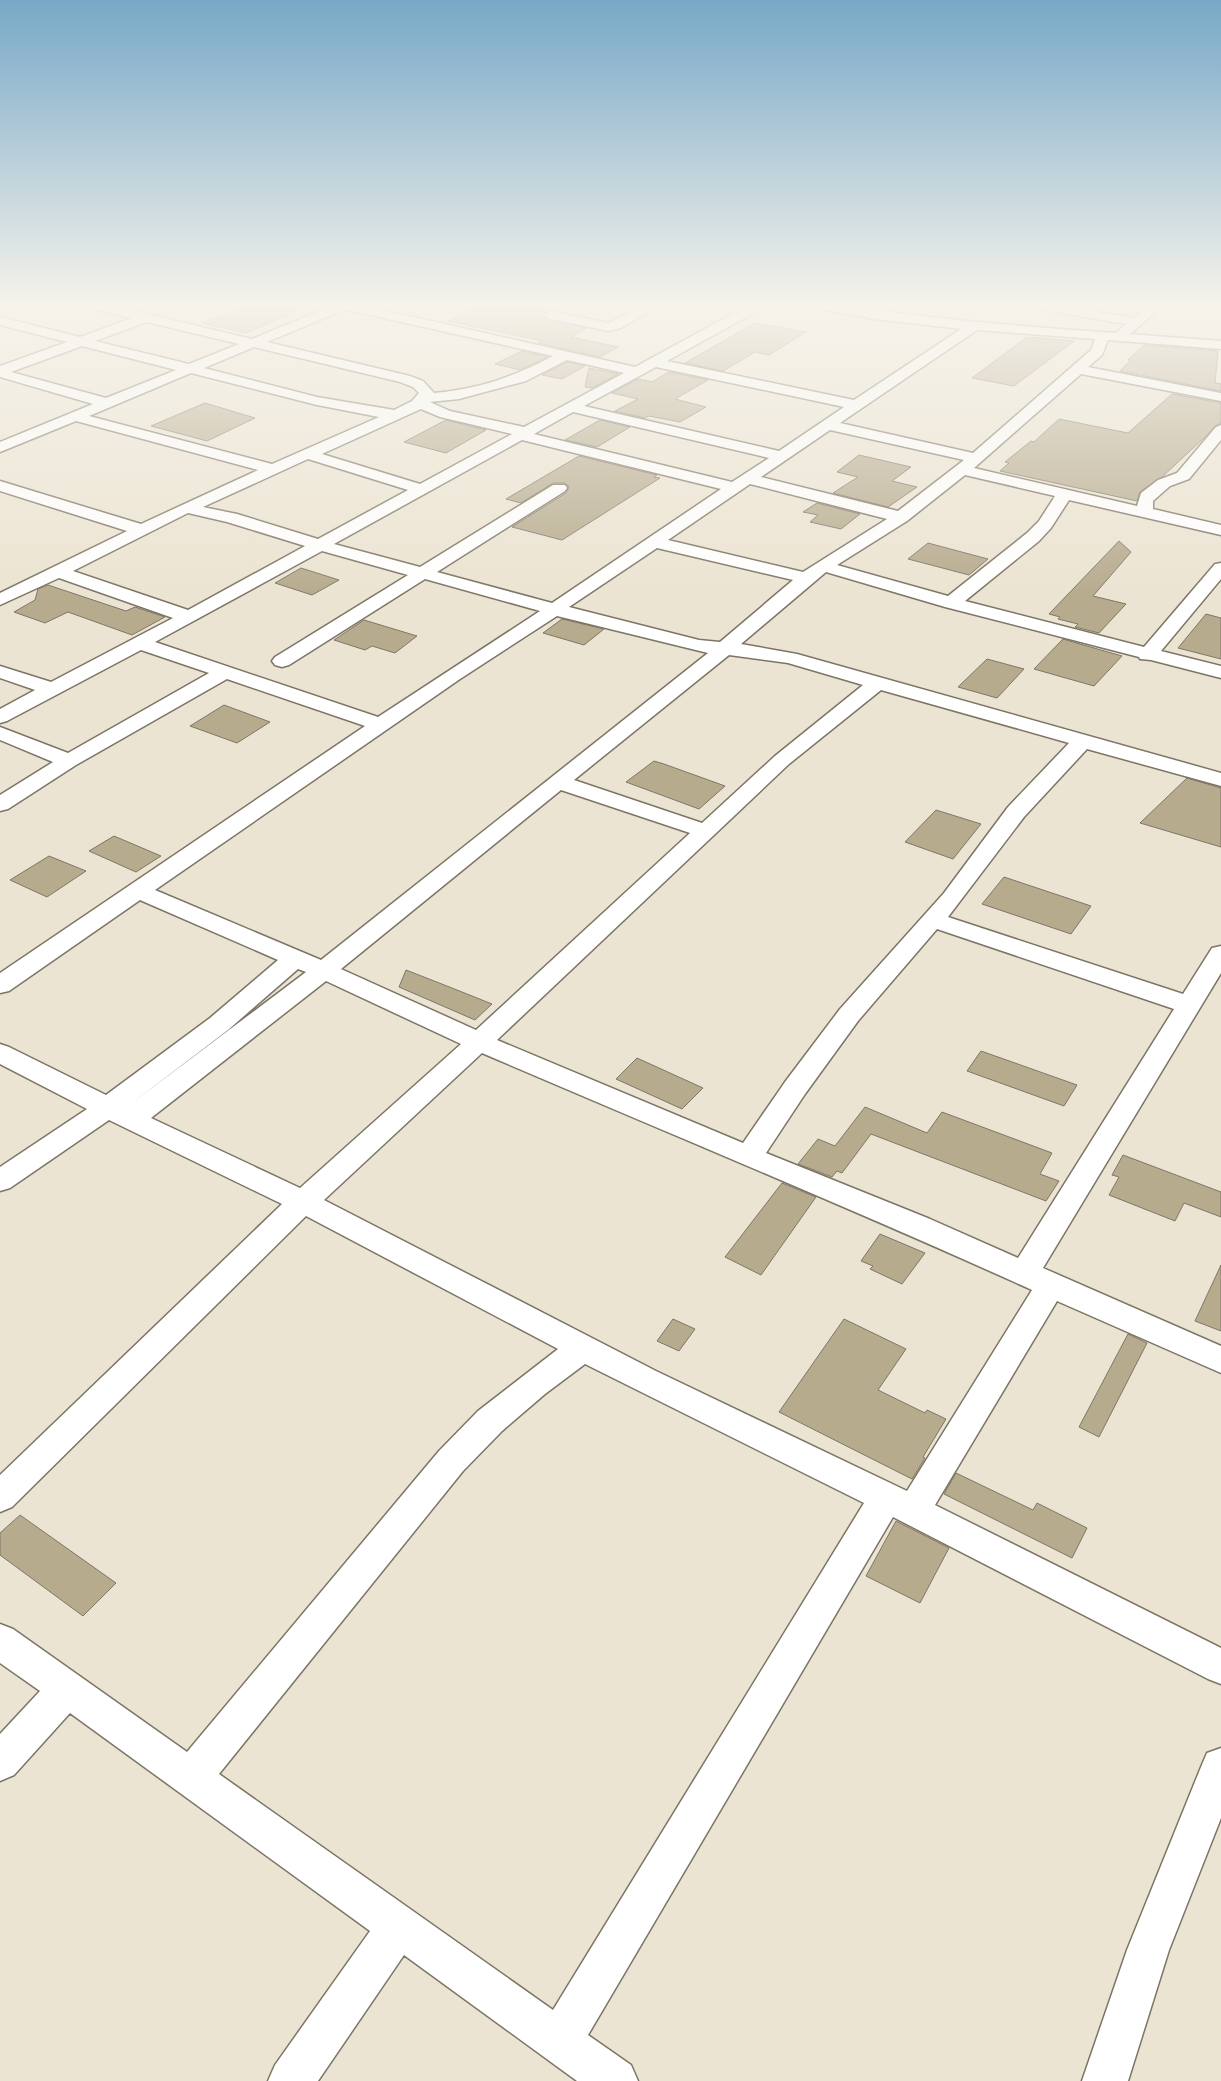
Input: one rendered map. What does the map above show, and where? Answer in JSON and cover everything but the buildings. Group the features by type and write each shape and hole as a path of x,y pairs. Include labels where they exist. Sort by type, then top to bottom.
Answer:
{"street":[{"path":"0,447 107,403"},
{"path":"329,403 395,415"},
{"path":"3,596 59,572 186,508 395,415 417,403"},
{"path":"428,403 445,414 522,433 901,517"},
{"path":"0,718 576,403"},
{"path":"846,403 855,405"},
{"path":"0,985 858,403"},
{"path":"0,1181 118,1114 323,971 724,649 806,578 901,517 962,470 1039,403"},
{"path":"569,407 782,456"},
{"path":"74,416 272,469"},
{"path":"827,425 976,458"},
{"path":"1145,513 1144,501 1147,496 1164,483 1183,476 1221,430"},
{"path":"307,454 420,489"},
{"path":"962,470 1221,530"},
{"path":"0,486 143,530"},
{"path":"282,661 559,488"},
{"path":"951,603 1033,537 1045,524 1065,494"},
{"path":"186,508 230,518 423,574 690,644 760,652 790,658 1221,780"},
{"path":"655,542 806,578"},
{"path":"823,566 951,603 1147,655 1221,672"},
{"path":"1147,655 1221,568"},
{"path":"59,572 189,616"},
{"path":"139,643 381,725"},
{"path":"0,672 51,690"},
{"path":"0,804 226,672"},
{"path":"0,1497 303,1202 479,1042 705,831 748,794 782,760 877,683"},
{"path":"0,733 70,762"},
{"path":"749,1156 795,1088 849,1015 952,898 1016,812 1083,741"},
{"path":"558,782 705,831"},
{"path":"138,891 294,960 380,995 479,1042 920,1227 1221,1360"},
{"path":"933,920 1189,1006"},
{"path":"559,2042 899,1504 1038,1280 1189,1006 1221,953"},
{"path":"118,1114 294,960"},
{"path":"0,1053 118,1114 303,1202 584,1348 1221,1666"},
{"path":"190,1778 451,1461 490,1421 532,1386 584,1348"},
{"path":"0,1641 615,2081"},
{"path":"0,1762 67,1689"},
{"path":"1105,2081 1148,1950 1221,1767"},
{"path":"291,2081 398,1927"}]}
